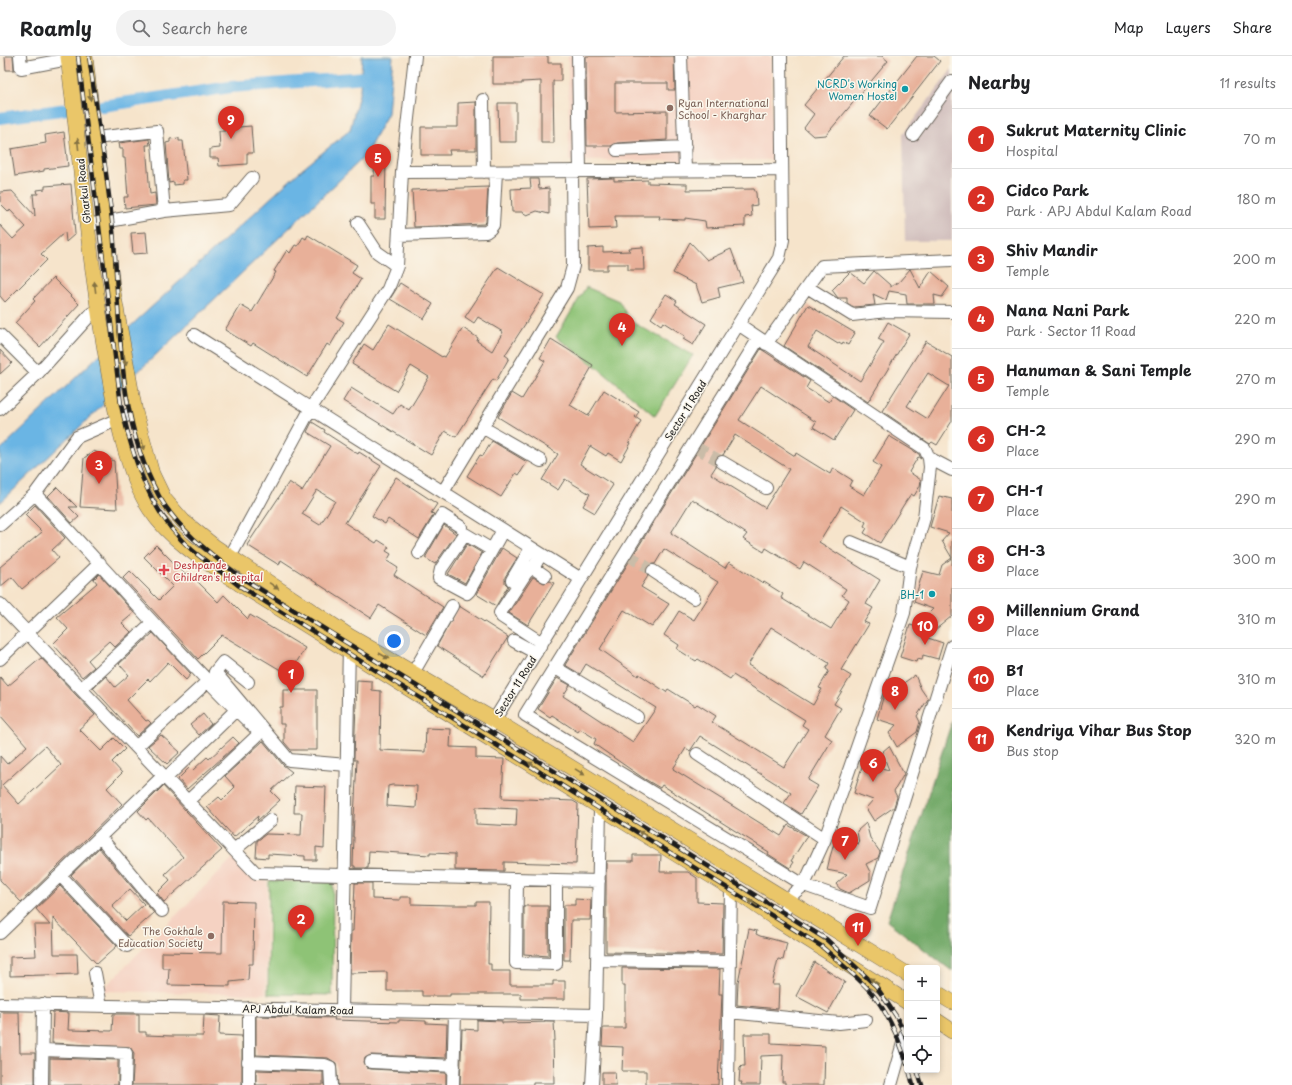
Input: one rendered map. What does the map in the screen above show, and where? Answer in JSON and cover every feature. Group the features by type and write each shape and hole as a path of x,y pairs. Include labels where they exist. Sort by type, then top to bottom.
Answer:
{"main road":[{"name":"Gharkul Road","path":"85,56 104,222 118,322 134,410 150,468 164,499 172,510 196,533 349,643"},
{"name":"Gharkul Road","path":"69,58 95,311 100,325 116,415 142,494 159,521 185,546 206,561 349,643"},
{"path":"349,643 412,673 494,720 904,972"},
{"path":"349,643 485,735 600,808 731,888 778,921 905,1001"},
{"path":"940,995 952,1002"},
{"path":"940,1023 952,1031"}],"street":[{"path":"20,56 21,68 85,56"},
{"path":"230,557 311,408 388,289 397,266 402,172 415,56"},
{"path":"443,492 567,288 573,266 578,56"},
{"path":"681,56 685,170"},
{"name":"Sector 11 Road","path":"485,735 779,258 783,240 781,170 781,56"},
{"path":"913,135 952,81"},
{"path":"399,234 486,232 493,225 490,172 483,100"},
{"path":"95,138 157,131 164,211"},
{"path":"616,150 685,148"},
{"path":"402,172 781,170"},
{"path":"87,225 164,211 229,205 252,178"},
{"path":"358,223 377,252 397,266"},
{"path":"952,260 822,266 762,341 694,446 525,715 804,885 870,908 952,646"},
{"path":"807,286 852,315 887,311 952,312"},
{"path":"0,409 38,373 95,311"},
{"path":"738,324 925,449 929,458 930,467 924,518 910,567 904,613 825,839 804,885 794,893 778,921"},
{"path":"0,335 38,373"},
{"path":"194,335 581,579"},
{"path":"0,525 35,494 77,437 116,415 134,410"},
{"path":"482,427 540,461"},
{"path":"929,458 952,470"},
{"path":"722,462 766,488"},
{"path":"35,494 100,563 152,623 260,733 188,801"},
{"path":"438,567 471,510"},
{"path":"419,553 442,515 461,527"},
{"path":"492,550 465,534 441,569 439,578 467,593 492,550 505,532"},
{"path":"472,592 505,532"},
{"path":"851,542 910,567"},
{"path":"536,551 532,567 526,572 500,612 500,615 542,643"},
{"path":"499,604 536,551"},
{"path":"0,659 100,563"},
{"path":"532,567 545,576"},
{"path":"653,571 694,598"},
{"path":"0,604 256,873 599,881"},
{"path":"412,673 452,606"},
{"path":"81,689 152,623"},
{"path":"514,641 536,654"},
{"path":"342,1010 349,643"},
{"path":"248,682 223,662 215,672 289,760 347,765"},
{"path":"554,667 637,716"},
{"path":"136,747 208,681"},
{"path":"0,933 236,710"},
{"path":"697,754 825,839"},
{"path":"592,1085 596,1015 600,808"},
{"path":"234,850 272,820"},
{"path":"100,837 162,911"},
{"path":"60,875 127,946"},
{"path":"517,879 516,963 556,964 556,880"},
{"path":"728,1085 731,888"},
{"path":"597,960 730,962"},
{"path":"95,973 101,1006"},
{"name":"APJ Abdul Kalam Road","path":"0,1004 596,1015"},
{"path":"42,1085 43,1004"},
{"path":"249,1008 249,1085"},
{"path":"453,1085 455,1012"},
{"path":"729,1012 839,1023 866,1020"},
{"path":"891,1085 905,1037"},
{"path":"42,1050 126,1053 125,1085"},
{"path":"248,1062 325,1065 330,1067 331,1085"},
{"path":"371,1062 454,1066"}],"shaded area":[{"name":"Ryan International School - Kharghar","path":"568,56 771,56 772,160 569,161"},
{"path":"952,69 952,241 905,241 903,134"},
{"name":"The Gokhale Education Society","path":"233,858 256,881 267,881 266,994 101,991"}],"green space":[{"path":"586,287 619,301 630,321 693,355 655,416 598,368 556,337"},
{"path":"952,721 952,971 887,921"},
{"path":"269,881 333,882 332,995 268,994"}],"water":[{"path":"362,56 393,56 388,113 365,156 0,503 0,450 98,356 299,172 350,130 360,90"}],"building":[{"path":"5,56 13,56 14,70 6,70"},
{"path":"493,56 548,56 548,63 561,63 561,81 553,81 554,143 541,143 541,81 522,82 522,84 493,84"},
{"path":"586,56 674,56 675,90 668,90 668,83 615,83 615,112 667,111 667,140 617,143 611,146 587,146"},
{"path":"844,56 882,56 888,61 826,135 813,136 804,128 814,114 804,105"},
{"name":"NCRD's Working Women Hostel","path":"917,56 934,56 940,61 887,129 870,116"},
{"path":"476,102 476,150 449,150 450,155 421,155 421,127 458,127 458,103"},
{"path":"498,103 516,103 516,142 499,142"},
{"path":"239,123 239,127 251,126 253,153 247,153 247,164 219,166 218,158 210,158 210,149 220,148 219,131 225,131 225,124"},
{"path":"64,132 68,166 44,169 44,171 15,176 11,149 46,143 45,135"},
{"path":"179,138 179,141 183,141 187,180 183,180 183,184 174,185 174,182 169,183 166,143 170,142 170,139"},
{"path":"149,139 150,145 146,145 150,194 155,193 156,205 125,208 124,197 128,197 125,158 123,158 123,149 120,149 119,143"},
{"path":"375,156 386,156 385,219 375,219 375,204 371,204 371,176 374,176"},
{"path":"614,178 614,181 648,180 648,183 687,184 687,190 754,189 756,193 757,205 751,206 752,216 745,217 745,226 706,228 705,221 685,218 685,220 659,219 660,216 615,216 616,228 589,229 587,179"},
{"path":"530,179 538,179 539,189 549,188 549,214 537,211 527,215 522,212 512,212 511,189 531,188"},
{"path":"71,184 75,234 66,242 65,232 41,254 47,260 5,302 0,296 0,225 13,239 26,227 10,210 9,212 0,203 0,192 12,191 35,216 33,194 38,194 37,190 45,189 45,186"},
{"path":"488,187 486,222 484,224 414,227 412,190"},
{"path":"146,232 148,253 133,254 131,233"},
{"path":"308,235 357,265 352,273 361,279 337,318 344,322 330,346 327,344 307,377 253,343 251,346 225,330 240,305 252,312 276,272 274,271 287,250 290,253 295,245 298,246 303,237 306,239"},
{"path":"690,242 707,260 731,249 743,282 718,288 720,297 702,302 696,285 673,273"},
{"path":"603,247 603,252 630,251 629,248 643,247 644,270 628,270 628,264 607,264 607,270 588,270 588,248"},
{"path":"498,267 544,295 505,355 509,358 496,381 493,379 456,437 445,431 431,455 343,401 351,388 393,414 400,404 409,410 429,377 411,366 396,391 352,364 364,344 373,350 389,324 442,357 445,357 463,328 478,338 477,341 492,351 503,332 478,317 474,323 465,317"},
{"path":"910,269 920,288 931,271 949,287 942,297 934,295 935,304 907,304 906,294 889,291 886,300 873,294 875,305 854,307 847,303 847,298 838,298 832,290 850,272 864,283 874,271 890,285 890,287 899,282"},
{"path":"53,278 79,304 40,347 15,323 35,301 33,299"},
{"path":"400,283 433,304 424,319 390,299"},
{"path":"666,294 677,301 675,304 706,324 693,345 683,339 685,336 663,322 661,325 651,318"},
{"path":"808,305 855,333 848,345 843,342 842,344 839,342 838,344 817,331 808,347 860,381 884,342 878,339 888,322 909,334 868,402 784,346"},
{"path":"551,339 593,365 570,405 588,416 604,390 639,412 635,417 641,421 629,442 631,443 621,461 608,453 606,456 590,446 580,464 613,485 595,513 583,506 590,494 565,479 558,490 542,480 558,454 498,417 512,393 522,399 545,361 540,358"},
{"path":"926,341 952,357 952,421 937,445 932,442 930,444 882,411","holes":["928,373 949,386 928,419 907,406"]},
{"path":"761,349 810,381 806,388 829,402 833,396 853,410 834,440 813,427 816,422 761,386 739,420 795,456 796,453 830,474 833,468 852,480 849,486 864,495 881,467 873,462 889,436 919,454 921,459 918,457 909,472 921,480 920,486 914,496 911,494 906,501 880,543 864,533 867,528 864,526 866,522 841,506 819,542 880,580 866,604 873,608 864,622 869,624 841,670 851,676 834,704 841,708 825,735 832,740 808,780 818,786 801,814 784,803 791,793 700,736 690,751 686,748 673,769 781,836 788,825 807,836 791,861 794,862 790,868 768,854 769,852 662,785 660,788 643,778 594,744 596,739 580,729 578,732 552,715 550,717 538,709 557,678 570,685 563,696 633,742 656,708 586,664 580,674 565,665","holes":["735,435 789,469 765,508 711,474 716,466 716,458 723,455","692,499 747,534 743,539 764,552 766,548 800,569 804,562 846,589 842,595 849,600 831,629 781,598 783,594 764,582 763,583 729,562 725,568 671,533","664,549 718,582 694,620 679,611 664,635 679,645 677,649 696,661 698,659 730,679 733,675 805,720 802,725 808,729 784,767 712,722 716,716 697,704 695,706 668,689 666,692 639,674 638,676 600,649 624,610 652,627 669,604 641,587 648,576 646,571 647,567 650,564 655,564","771,627 829,663 826,669 829,671 819,688 822,689 813,705 748,665"]},
{"path":"0,350 12,363 0,374"},
{"path":"312,422 325,430 324,432 358,454 359,452 381,466 345,523 376,543 378,540 389,547 386,551 391,554 387,561 398,568 394,575 443,607 426,635 379,605 371,618 281,560 279,565 247,545 289,482 302,491 330,446 307,432","holes":["317,490 335,501 320,525 302,514"]},
{"path":"492,441 527,462 519,475 516,473 501,497 467,476 480,455 483,456"},
{"path":"94,451 114,461 117,509 80,507 84,458"},
{"path":"396,477 437,504 431,513 434,514 419,539 388,519 385,524 372,516"},
{"path":"57,487 77,507 69,507 79,517 72,523 48,496"},
{"path":"939,496 952,499 952,558 942,541 949,533 930,527"},
{"path":"35,505 65,538 52,550 59,558 22,589 12,577 0,587 0,567 42,532 25,515"},
{"path":"444,525 456,534 435,564 425,558"},
{"path":"467,544 482,553 465,583 448,574"},
{"path":"156,545 185,574 188,572 218,602 224,595 248,619 250,615 305,648 289,675 222,635 198,659 123,578 130,571 159,600 173,586 144,557"},
{"path":"502,548 517,558 505,577 505,583 508,586 496,606 476,594"},
{"name":"BH-1","path":"952,558 952,616 935,630 926,616 933,609 914,602 923,571 939,575 942,565"},
{"path":"99,574 134,613 122,623 131,632 115,647 109,641 88,660 94,667 82,677 53,644 68,629 57,617 97,583 94,579"},
{"path":"533,577 544,583 550,581 554,583 528,625 509,613"},
{"path":"459,606 508,637 484,676 437,646"},
{"path":"910,625 933,631 925,637 943,643 938,659 923,655 922,660 917,659 916,662 900,657"},
{"path":"153,633 191,674 186,680 168,662 150,681 148,679 127,700 146,721 148,720 151,723 137,736 93,688 106,676 115,687 129,675 119,664"},
{"path":"41,658 95,715 79,729 101,751 114,738 125,749 112,762 122,773 107,788 122,804 21,902 0,880 0,756 7,764 27,746 0,715 0,677 8,686","holes":["45,746 61,765 19,804 2,785"]},
{"path":"915,675 921,689 928,699 917,716 920,722 917,732 897,747 889,733 896,725 877,719 886,688 902,692 905,682"},
{"path":"357,680 372,681 372,690 381,691 380,750 425,752 426,728 451,729 450,747 476,748 476,758 504,759 502,798 573,801 578,804 576,864 504,862 504,871 455,870 455,854 430,853 430,855 369,851 368,868 355,868 355,866 353,866 353,837 357,760 354,760","holes":["388,786 417,786 416,808 387,806","476,807 517,809 516,826 476,824"]},
{"path":"283,690 317,690 317,750 291,750 284,742 284,724 280,724 280,707 283,707"},
{"path":"203,714 211,724 199,735 190,725"},
{"path":"161,735 180,752 167,764 148,746"},
{"path":"233,737 239,743 187,789 178,779 190,767 193,770 207,757 209,759"},
{"path":"263,741 283,765 292,772 271,791 280,800 257,821 258,816 234,837 207,807 219,797 222,800 235,787 225,776"},
{"path":"889,746 904,774 894,791 897,797 894,807 874,821 866,808 873,800 854,793 863,763 889,770 882,752"},
{"path":"163,786 222,850 164,902 157,893 170,880 165,874 183,857 148,818 146,820 138,811"},
{"path":"295,786 326,787 324,848 316,847 316,860 305,860 305,856 268,854 268,858 256,857 257,841 266,834 301,835 302,813 294,813"},
{"path":"866,823 870,838 880,852 878,858 866,864 870,872 870,880 849,893 840,889 836,884 847,874 827,870 830,857 836,837 859,844 857,831"},
{"path":"99,848 154,913 128,936 71,875","holes":["130,889 144,904 126,921 112,906"]},
{"path":"633,855 661,855 660,872 688,872 697,878 697,902 723,903 722,954 606,952 606,861 633,861"},
{"path":"355,883 372,883 372,899 400,900 400,897 411,897 411,904 476,905 476,902 489,902 488,964 491,964 491,971 510,971 510,985 553,985 553,981 565,981 565,999 521,999 521,994 450,994 450,996 422,996 422,991 387,991 387,972 350,973 351,931 353,931"},
{"path":"60,886 117,946 97,964 53,918 54,954 77,954 78,974 10,976 10,957 36,956 34,925 50,925 36,909"},
{"path":"575,899 591,900 590,920 571,920 570,960 564,960 564,905 575,905"},
{"path":"223,901 254,902 253,964 249,964 248,980 230,982 230,986 168,985 169,968 162,968 162,952 222,953"},
{"path":"524,906 548,906 548,956 524,954"},
{"path":"749,929 757,931 756,934 760,936 787,943 783,960 778,959 772,985 779,985 778,1009 737,1005 738,982"},
{"path":"814,962 845,982 828,1013 796,996"},
{"path":"622,968 720,969 719,994 722,994 718,1085 646,1085 646,1071 622,1071 623,1047 602,1046 603,1028 625,1028 625,986 622,986"},
{"path":"0,1012 19,1012 20,1053 35,1053 35,1085 0,1084"},
{"path":"53,1012 69,1013 68,1030 112,1031 113,1014 139,1014 139,1032 146,1032 146,1035 172,1036 203,1036 204,1015 220,1016 219,1035 242,1036 242,1085 132,1085 134,1053 130,1047 52,1043"},
{"path":"256,1016 335,1018 334,1020 399,1022 399,1020 426,1021 426,1023 447,1024 446,1058 371,1055 365,1058 364,1062 367,1068 371,1069 446,1073 446,1085 338,1085 336,1063 328,1058 256,1055"},
{"path":"477,1020 502,1021 502,1023 554,1022 554,1083 533,1083 533,1085 460,1085 462,1029 477,1030"},
{"path":"744,1034 771,1034 771,1043 825,1046 824,1085 785,1085 785,1082 782,1082 783,1055 761,1056 760,1085 741,1085 742,1082 739,1082 740,1068 745,1066"},
{"path":"50,1058 118,1060 118,1085 50,1085"},
{"path":"256,1070 323,1072 323,1085 256,1085"},
{"path":"602,1072 615,1072 616,1085 602,1085"}],"waterway":[{"path":"102,106 231,87 367,77"},
{"path":"0,118 68,109"}],"tunnel":[{"path":"695,447 722,462"},
{"path":"628,555 653,571"}],"railway":[{"path":"78,56 121,405 131,445 145,484 164,519 177,535 192,550 238,585 821,946 869,990 881,1006 892,1025 904,1056"},
{"path":"89,56 113,230 119,332 127,400 134,433 145,465 159,496 176,520 196,541 242,578 826,939 876,986 896,1016 906,1037"},
{"path":"910,1073 913,1085"},
{"path":"918,1073 922,1085"}],"place":[{"name":"NCRD's Working Women Hostel","path":"905,89"},
{"name":"Ryan International School - Kharghar","path":"670,108"},
{"name":"Millennium Grand","path":"231,139"},
{"name":"Hanuman & Sani Temple","path":"378,177"},
{"name":"Nana Nani Park","path":"622,346"},
{"name":"Shiv Mandir","path":"99,484"},
{"name":"Deshpande Children's Hospital","path":"164,570"},
{"name":"BH-1","path":"932,594"},
{"name":"B1","path":"925,645"},
{"name":"Sukrut Maternity Clinic","path":"291,693"},
{"name":"CH-3","path":"895,710"},
{"name":"CH-2","path":"873,782"},
{"name":"CH-1","path":"845,860"},
{"name":"The Gokhale Education Society","path":"211,936"},
{"name":"Cidco Park","path":"301,938"},
{"name":"Kendriya Vihar Bus Stop","path":"858,946"}]}
